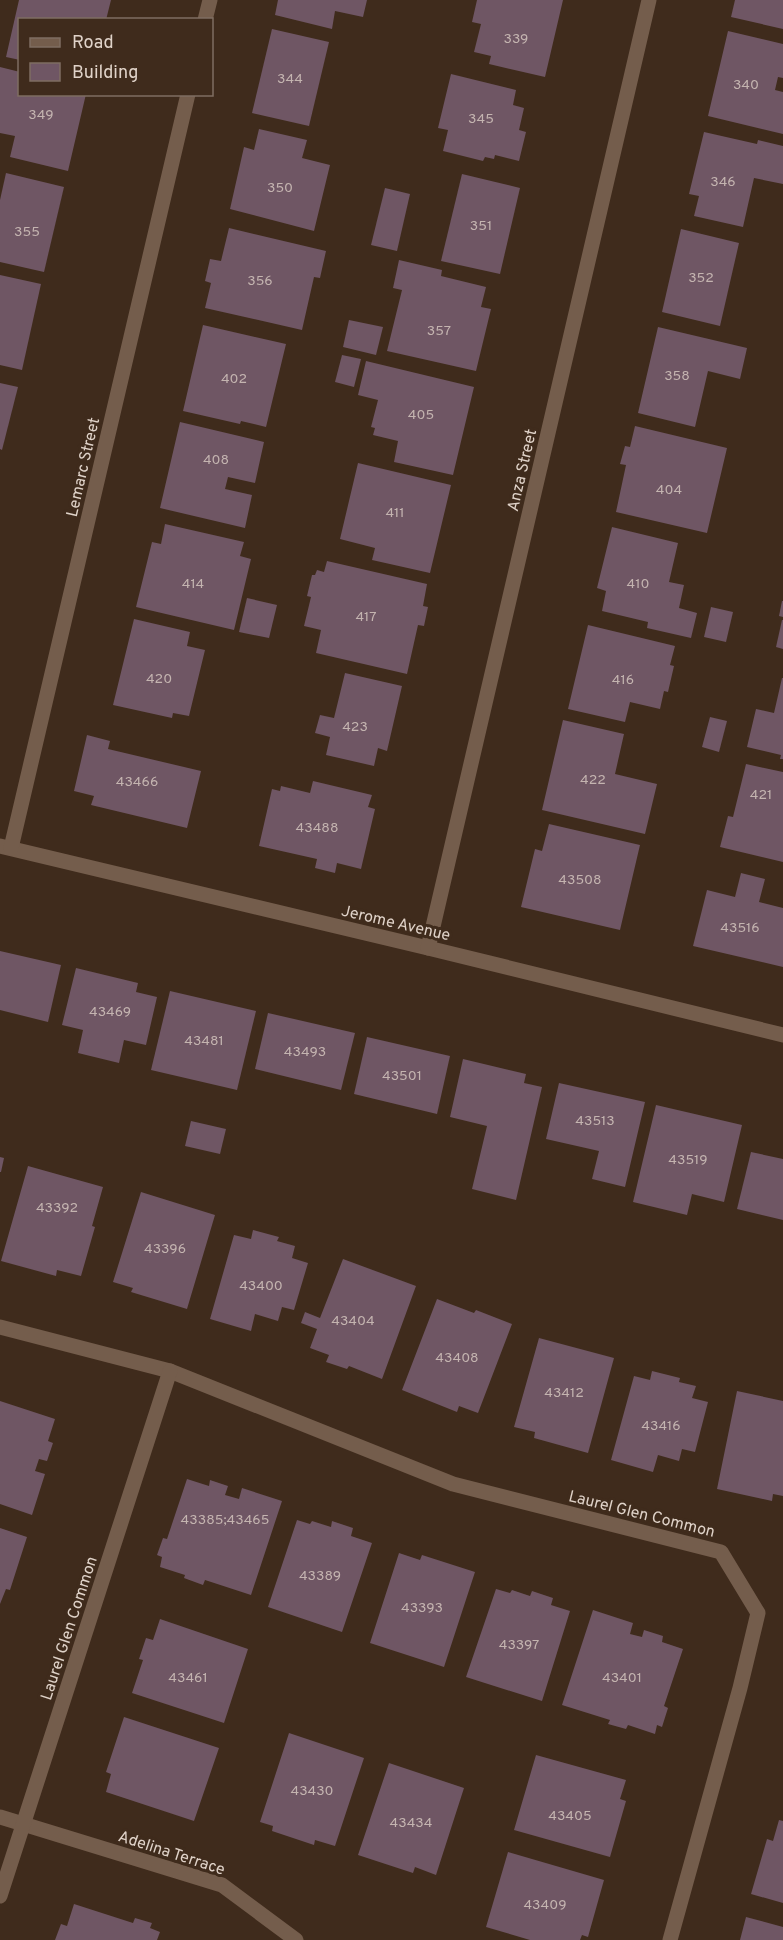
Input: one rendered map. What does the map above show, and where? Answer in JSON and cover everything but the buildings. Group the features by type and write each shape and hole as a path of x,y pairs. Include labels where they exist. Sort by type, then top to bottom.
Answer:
{"street":[{"path":"206,18 210,0"},
{"name":"Anza Street","path":"428,948 649,0"},
{"name":"Lemarc Street","path":"5,847 188,96"},
{"name":"Jerome Avenue","path":"5,847 783,1035"},
{"name":"Laurel Glen Common","path":"0,1327 170,1371 453,1484 721,1552 758,1613 741,1688 670,1940"},
{"name":"Laurel Glen Common","path":"0,1896 170,1371"},
{"name":"Adelina Terrace","path":"0,1817 222,1885 296,1940"}]}
